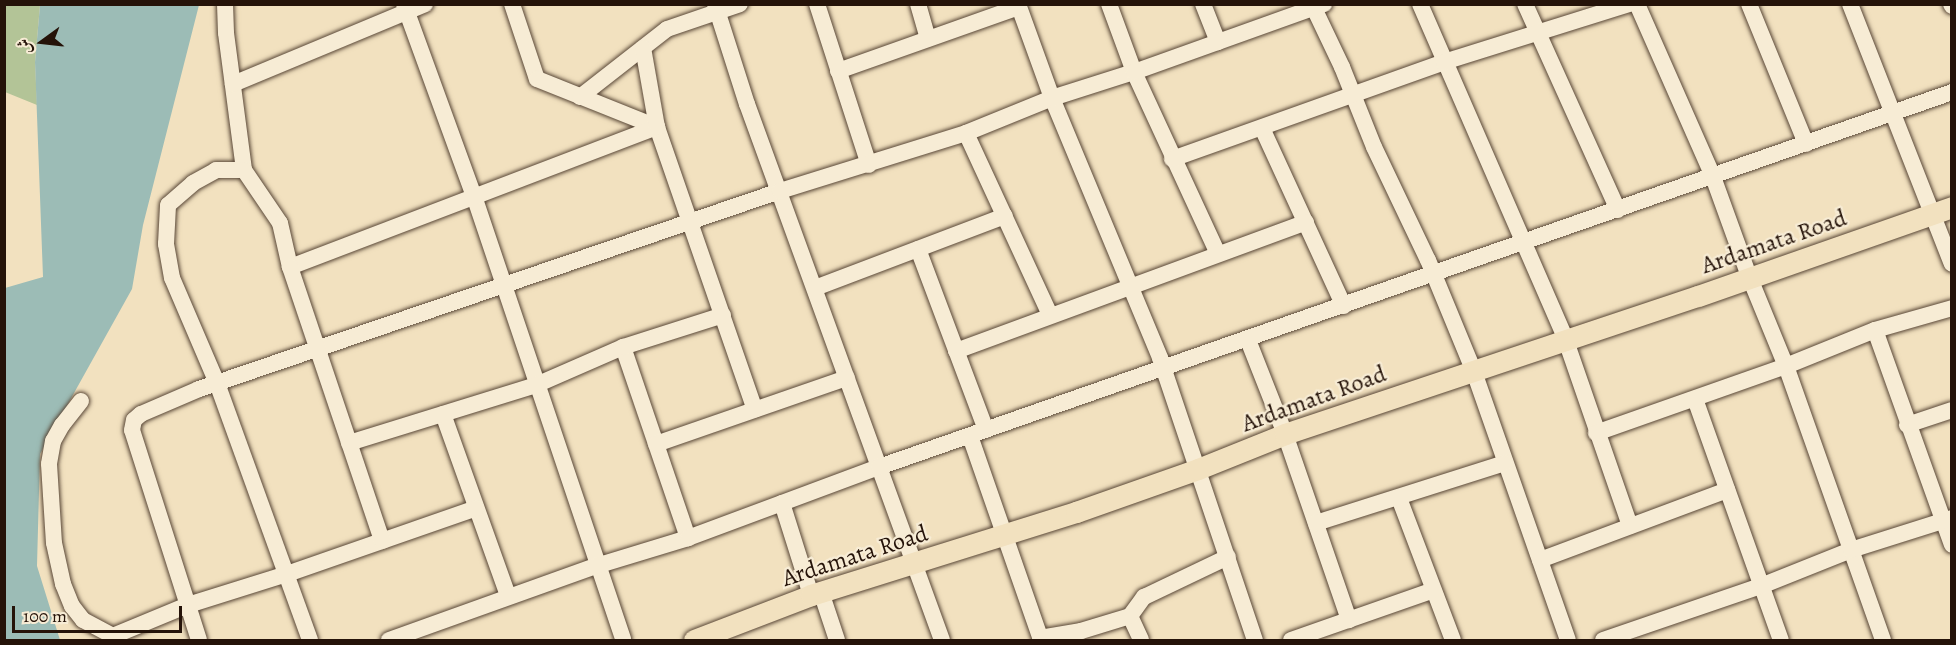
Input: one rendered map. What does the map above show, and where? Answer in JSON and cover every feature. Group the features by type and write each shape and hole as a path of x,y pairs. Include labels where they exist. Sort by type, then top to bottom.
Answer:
{"main road":[{"name":"Ardamata Road","path":"694,640 816,593 1005,535 1198,469 1285,434 1565,338 1676,303 1942,210"}],"street":[{"path":"225,4 226,33 244,170 280,223 290,267 316,350 382,541"},
{"path":"233,84 405,8 425,4"},
{"path":"512,4 537,80 657,127"},
{"path":"580,97 667,29 716,8 740,4"},
{"path":"817,4 869,165"},
{"path":"918,4 928,39"},
{"path":"1109,4 1134,72 1218,255"},
{"path":"1203,4 1218,42"},
{"path":"1420,4 1565,338 1630,526"},
{"path":"1525,4 1618,210"},
{"path":"1172,159 1444,62 1629,4"},
{"path":"1637,4 1712,174 1749,276 1786,366 1883,640"},
{"path":"1749,4 1806,144"},
{"path":"1850,4 1894,114 1942,210 1952,264"},
{"path":"838,71 1019,6 1052,98 1164,369 1255,640"},
{"path":"199,640 132,430 134,420 141,414 217,383 780,191 966,133 1052,98 1134,72 1316,6 1374,147 1434,275 1473,369 1568,640"},
{"path":"405,8 431,72 474,196 596,566 623,640"},
{"path":"716,8 747,104 942,640"},
{"path":"643,48 657,127 755,410"},
{"path":"389,640 507,596 688,538 986,430 1434,275 1712,174 1894,114 1952,92"},
{"path":"290,267 657,127"},
{"path":"1262,128 1344,306"},
{"path":"966,133 1050,315"},
{"path":"244,170 216,170 193,183 168,205 166,244 172,278 217,383 310,640"},
{"path":"815,288 1005,216"},
{"path":"956,351 1306,222"},
{"path":"918,249 986,430"},
{"path":"1596,433 1786,366 1875,330 1952,308"},
{"path":"349,443 537,385 623,347 723,315"},
{"path":"1875,330 1907,425 1947,520 1952,544"},
{"path":"1248,340 1285,434 1349,620"},
{"path":"623,347 688,538"},
{"path":"656,444 847,378"},
{"path":"1695,399 1781,640"},
{"path":"81,401 62,425 53,441 49,464 54,543 63,584 72,606 83,620 114,638 188,605 286,574 476,508"},
{"path":"1907,425 1952,410"},
{"path":"443,414 507,596"},
{"path":"970,436 1041,639 1081,631 1130,616 1144,597 1228,557"},
{"path":"1316,524 1505,463"},
{"path":"1540,560 1727,490"},
{"path":"1399,498 1453,640"},
{"path":"782,503 816,593 837,640"},
{"path":"1603,640 1761,586 1851,550 1947,520"},
{"path":"1291,640 1434,590"},
{"path":"1130,616 1141,640"}],"green space":[{"path":"4,5 40,5 35,62 37,105 5,92"}],"water":[{"path":"40,5 199,5 143,225 132,289 40,454 37,566 60,640 5,640 5,288 43,277 35,62"}]}
